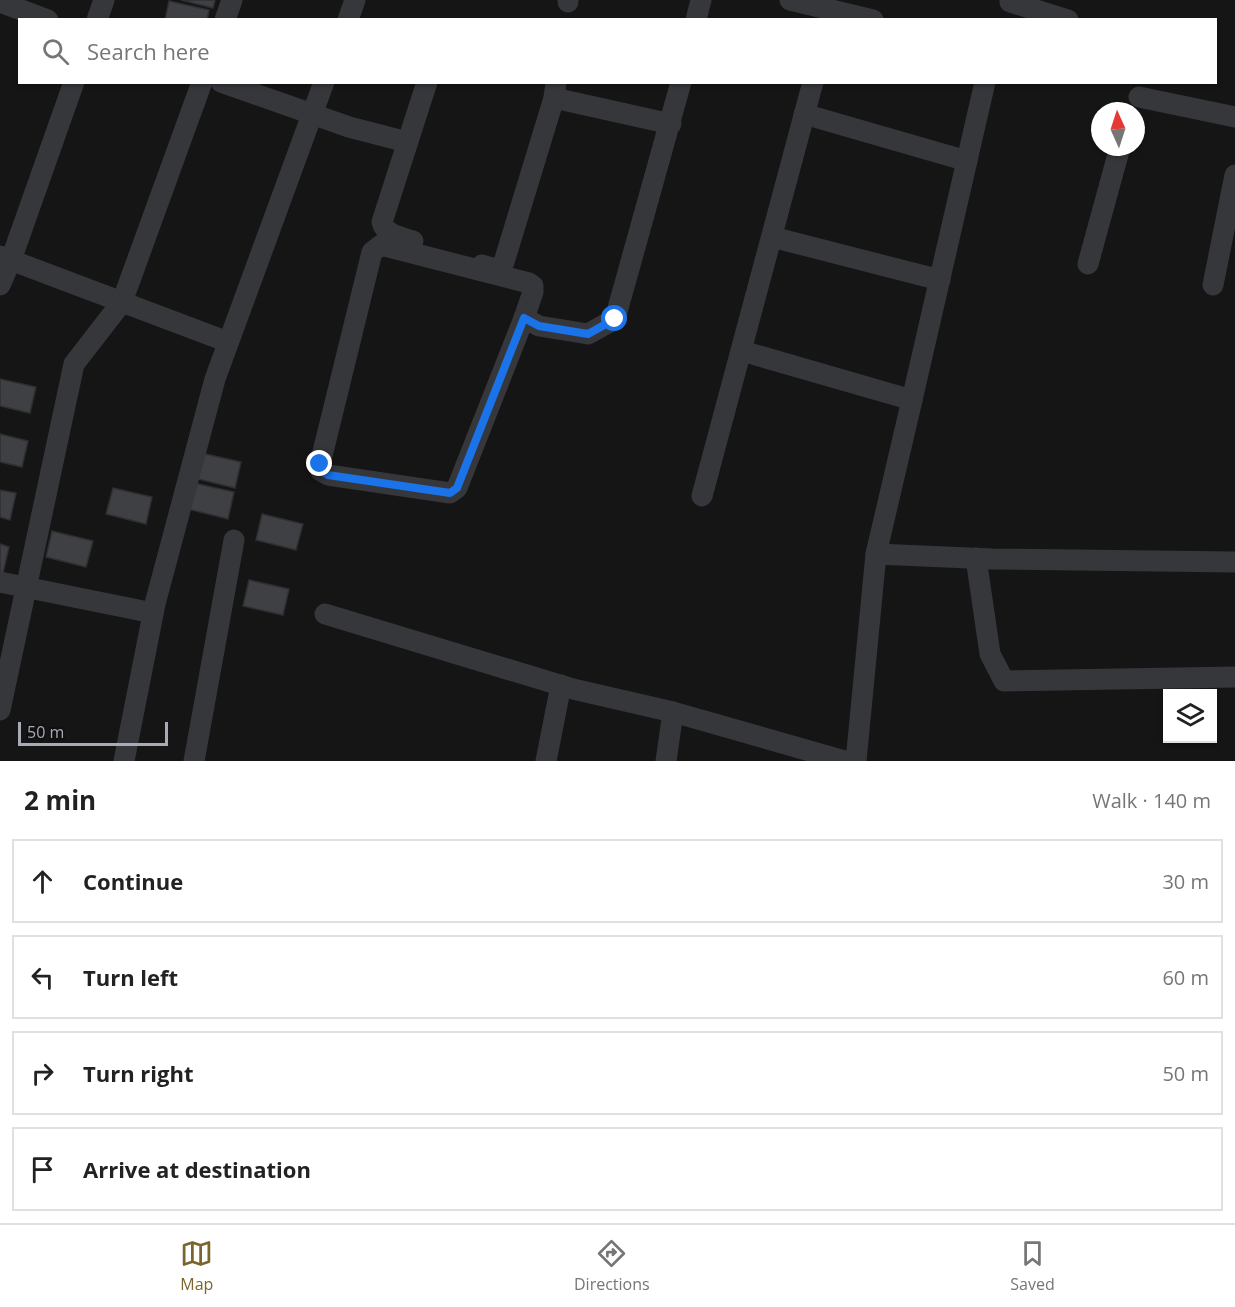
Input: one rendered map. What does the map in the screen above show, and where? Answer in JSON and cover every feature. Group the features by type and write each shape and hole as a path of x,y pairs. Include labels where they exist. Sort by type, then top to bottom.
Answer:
{"street":[{"path":"98,18 104,0"},
{"path":"226,18 232,0"},
{"path":"349,18 355,0"},
{"path":"696,18 701,0"},
{"path":"790,0 865,18"},
{"path":"0,2 43,18"},
{"path":"1008,7 1059,18"},
{"path":"0,285 6,258 73,84"},
{"path":"0,710 74,364 122,302 201,84"},
{"path":"227,84 348,127 407,142"},
{"path":"124,761 153,613 215,379 323,84"},
{"path":"426,84 382,222 383,228 387,232 494,269 504,262 555,90 618,111 671,124"},
{"path":"524,318 539,326 588,334 615,319 681,84"},
{"path":"702,496 812,84"},
{"path":"856,761 876,554 985,84"},
{"path":"1136,97 1235,115"},
{"path":"804,114 967,161"},
{"path":"1088,264 1118,156"},
{"path":"1213,285 1235,175"},
{"path":"772,237 939,280"},
{"path":"381,245 530,283 533,286 533,292 524,318 457,488 450,493 328,475 321,471 320,464 372,252 381,245"},
{"path":"6,258 228,342"},
{"path":"742,351 912,400"},
{"path":"194,761 234,540"},
{"path":"876,554 1235,562"},
{"path":"976,558 990,654 1004,681 1235,677"},
{"path":"0,582 153,613"},
{"path":"325,614 561,685 673,712 790,753 845,761"},
{"path":"546,761 561,685"},
{"path":"666,761 673,712"}],"building":[{"path":"181,0 215,0 213,8"},
{"path":"169,1 209,10 207,18 165,18"},
{"path":"0,379 36,387 30,413 0,406"},
{"path":"0,434 28,441 22,467 0,462"},
{"path":"201,453 241,462 235,488 194,478"},
{"path":"194,483 234,492 228,519 188,509"},
{"path":"113,488 152,497 146,524 106,514"},
{"path":"0,490 16,493 10,520 0,517"},
{"path":"262,514 303,524 296,550 256,540"},
{"path":"52,531 93,541 86,567 46,557"},
{"path":"0,544 9,547 3,573 0,572"},
{"path":"249,580 289,589 283,615 243,606"}],"route":[{"path":"320,464 321,471 328,475 450,493 457,488 524,318 539,326 588,334 615,319"}]}
